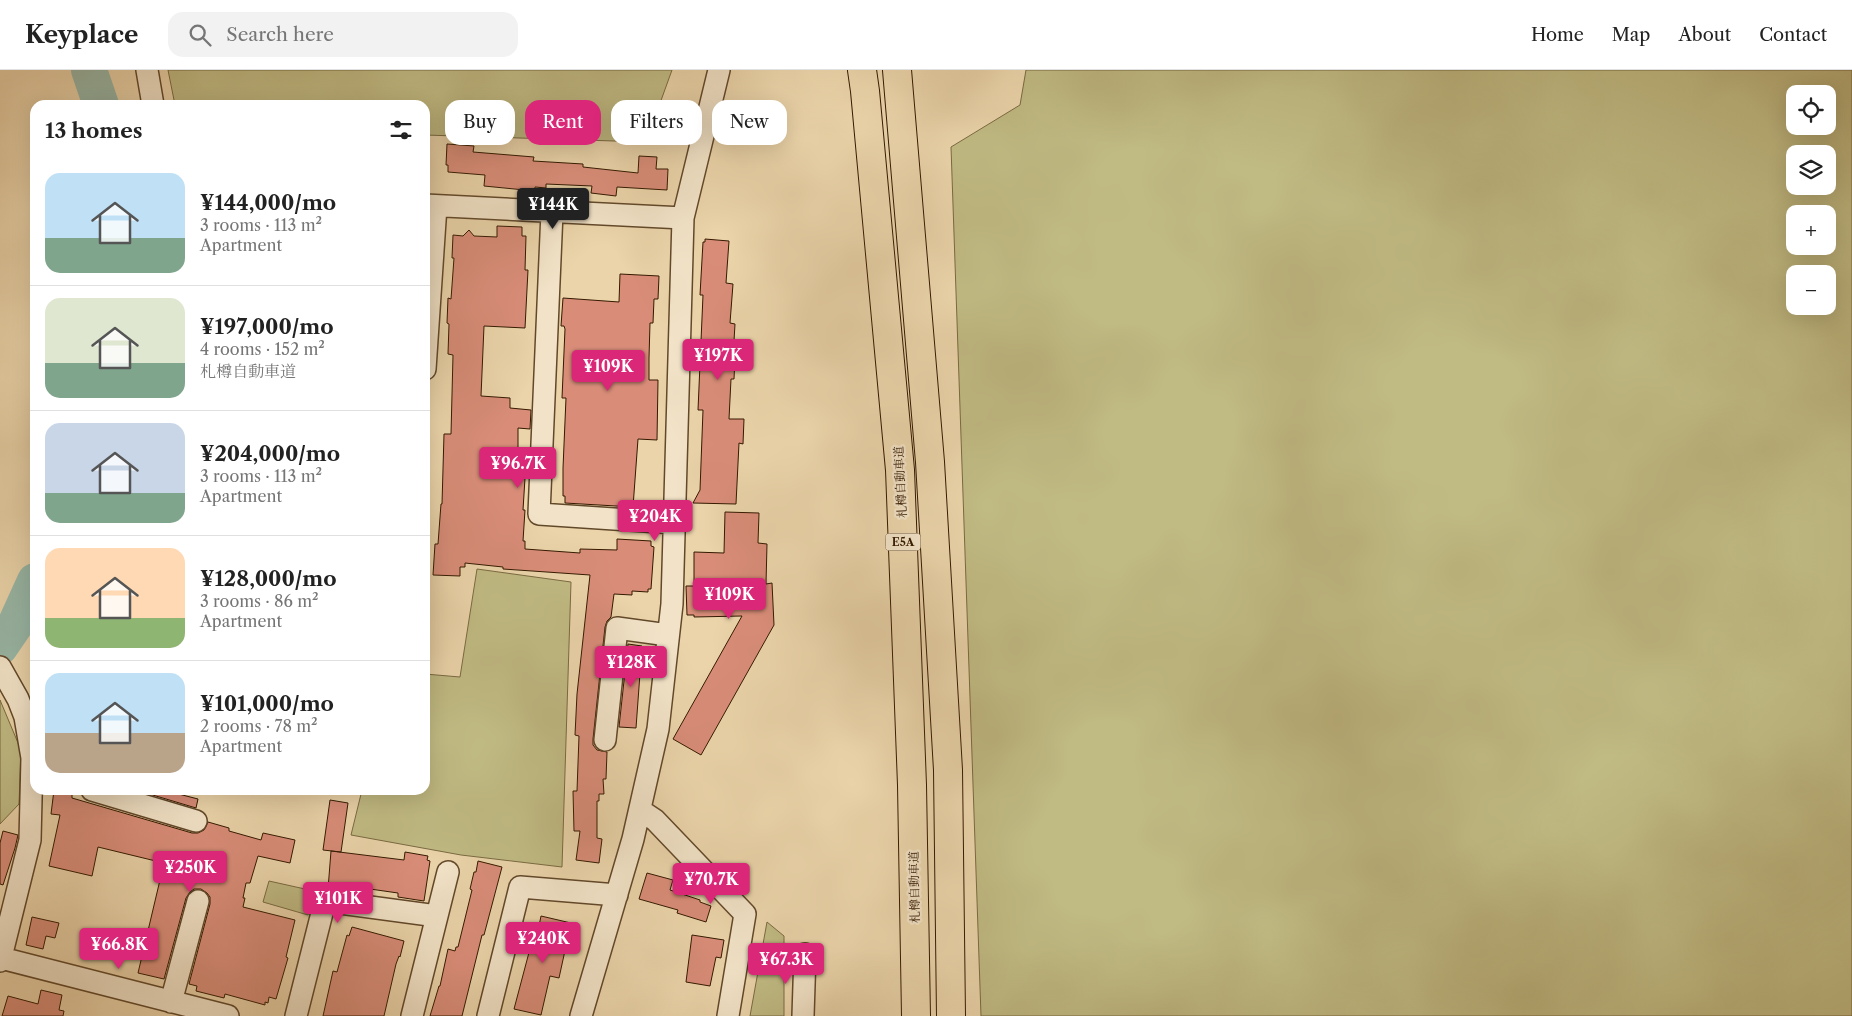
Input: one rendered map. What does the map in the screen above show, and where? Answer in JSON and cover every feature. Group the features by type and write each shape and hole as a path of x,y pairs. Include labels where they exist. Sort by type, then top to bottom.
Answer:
{"highway":[{"name":"札樽自動車道","path":"862,70 900,470 912,784 916,1016"},
{"name":"E5A","path":"897,70 930,462 947,760 952,1016"}],"street":[{"path":"147,70 152,100"},
{"path":"581,1016 633,839 658,730 672,604 683,218 720,70"},
{"path":"430,206 683,218"},
{"path":"552,212 539,514 674,523"},
{"path":"605,740 617,628 668,635"},
{"path":"0,667 26,709 30,742"},
{"path":"32,795 30,840 0,960 228,1016"},
{"path":"109,795 196,821"},
{"path":"640,810 655,820 745,914 728,1016"},
{"path":"412,1016 448,872"},
{"path":"488,1016 520,887 617,895"},
{"path":"171,1002 198,901"},
{"path":"296,1016 325,901 437,916"},
{"path":"803,1016 805,954"}],"shaded area":[{"path":"168,70 672,70 661,100 611,100 611,141 601,141 601,100 525,100 525,138 515,138 515,100 445,100 445,136 430,135 430,100 174,100"},
{"path":"1026,70 1852,70 1852,1016 981,1016 951,147 1020,105"},
{"path":"477,569 571,582 562,867 461,855 351,835 361,795 430,795 430,674 460,677"},
{"path":"0,700 21,750 19,804 0,824"},
{"path":"269,881 314,891 308,915 263,902"},
{"path":"767,922 784,936 784,1016 750,1016"}],"building":[{"path":"447,145 474,146 473,152 534,157 533,161 583,164 583,167 638,173 639,156 657,157 656,169 668,169 667,190 617,187 616,196 591,193 592,186 546,184 546,188 535,187 535,191 484,186 485,175 448,172 448,165 446,165"},
{"path":"497,226 522,227 522,236 526,236 525,270 528,270 525,328 484,326 481,396 510,398 510,408 531,410 530,429 518,428 518,478 525,478 523,541 525,541 525,549 580,553 580,549 617,550 617,539 651,541 651,546 654,547 651,589 648,589 648,592 632,591 632,595 614,594 611,617 605,627 593,739 593,745 597,750 607,752 606,779 603,779 604,794 599,794 599,801 597,801 597,838 602,839 599,863 576,860 580,831 574,831 573,791 577,791 579,736 575,735 577,694 590,575 503,569 503,567 465,563 465,567 460,567 460,576 433,575 435,544 438,544 442,504 444,434 451,434 453,355 448,354 449,324 447,323 448,298 451,299 454,258 452,258 453,235 463,236 469,230 474,236 497,237"},
{"path":"705,239 729,241 726,283 733,284 730,323 735,324 733,358 735,358 734,379 731,379 729,419 744,419 743,444 739,443 736,504 693,503 700,490 703,410 698,410 703,295 700,295 703,242 705,242"},
{"path":"620,274 659,276 658,299 654,299 653,323 650,323 649,358 649,380 658,380 657,440 638,439 633,507 565,503 565,496 563,496 563,468 566,398 562,398 565,329 564,326 561,326 563,298 619,302"},
{"path":"725,512 759,513 758,543 767,544 766,584 772,583 774,625 701,755 673,739 742,616 694,617 694,615 687,615 686,586 694,586 694,552 724,553"},
{"path":"628,644 642,646 636,728 619,727"},
{"path":"53,795 72,795 72,798 192,833 204,830 208,822 229,828 229,831 261,840 263,833 295,840 290,863 258,856 250,883 246,883 243,898 245,898 243,907 295,920 286,957 288,958 276,999 269,997 268,1003 265,1002 265,1005 225,994 224,998 196,991 197,986 189,984 210,904 210,897 201,889 194,889 186,898 164,979 138,973 164,863 98,847 92,876 49,866 60,815 51,814"},
{"path":"153,795 182,795 198,799 196,808"},
{"path":"330,800 348,803 341,852 323,850"},
{"path":"3,831 18,835 3,885 0,884 0,843"},
{"path":"331,851 404,860 405,852 428,856 427,860 430,861 424,901 398,897 398,893 356,887 356,890 351,889 351,892 328,889"},
{"path":"478,861 502,867 484,935 482,935 462,1016 430,1016 440,986 448,949 455,951 456,947 458,947"},
{"path":"647,873 673,880 670,890 700,900 700,902 711,906 706,922 677,913 678,910 639,899"},
{"path":"541,916 571,923 559,978 550,976 541,1015 514,1009 536,926 539,926"},
{"path":"32,917 59,923 55,938 46,936 43,949 26,945"},
{"path":"352,927 404,941 396,964 384,1016 323,1016 333,971 337,972 347,935 349,936"},
{"path":"692,935 724,940 721,958 716,957 710,986 686,982"},
{"path":"41,990 62,995 59,1010 64,1011 63,1016 2,1016 8,996 38,1004"}],"waterway":[{"path":"89,70 99,100"},
{"path":"0,647 15,625 30,592"}]}
